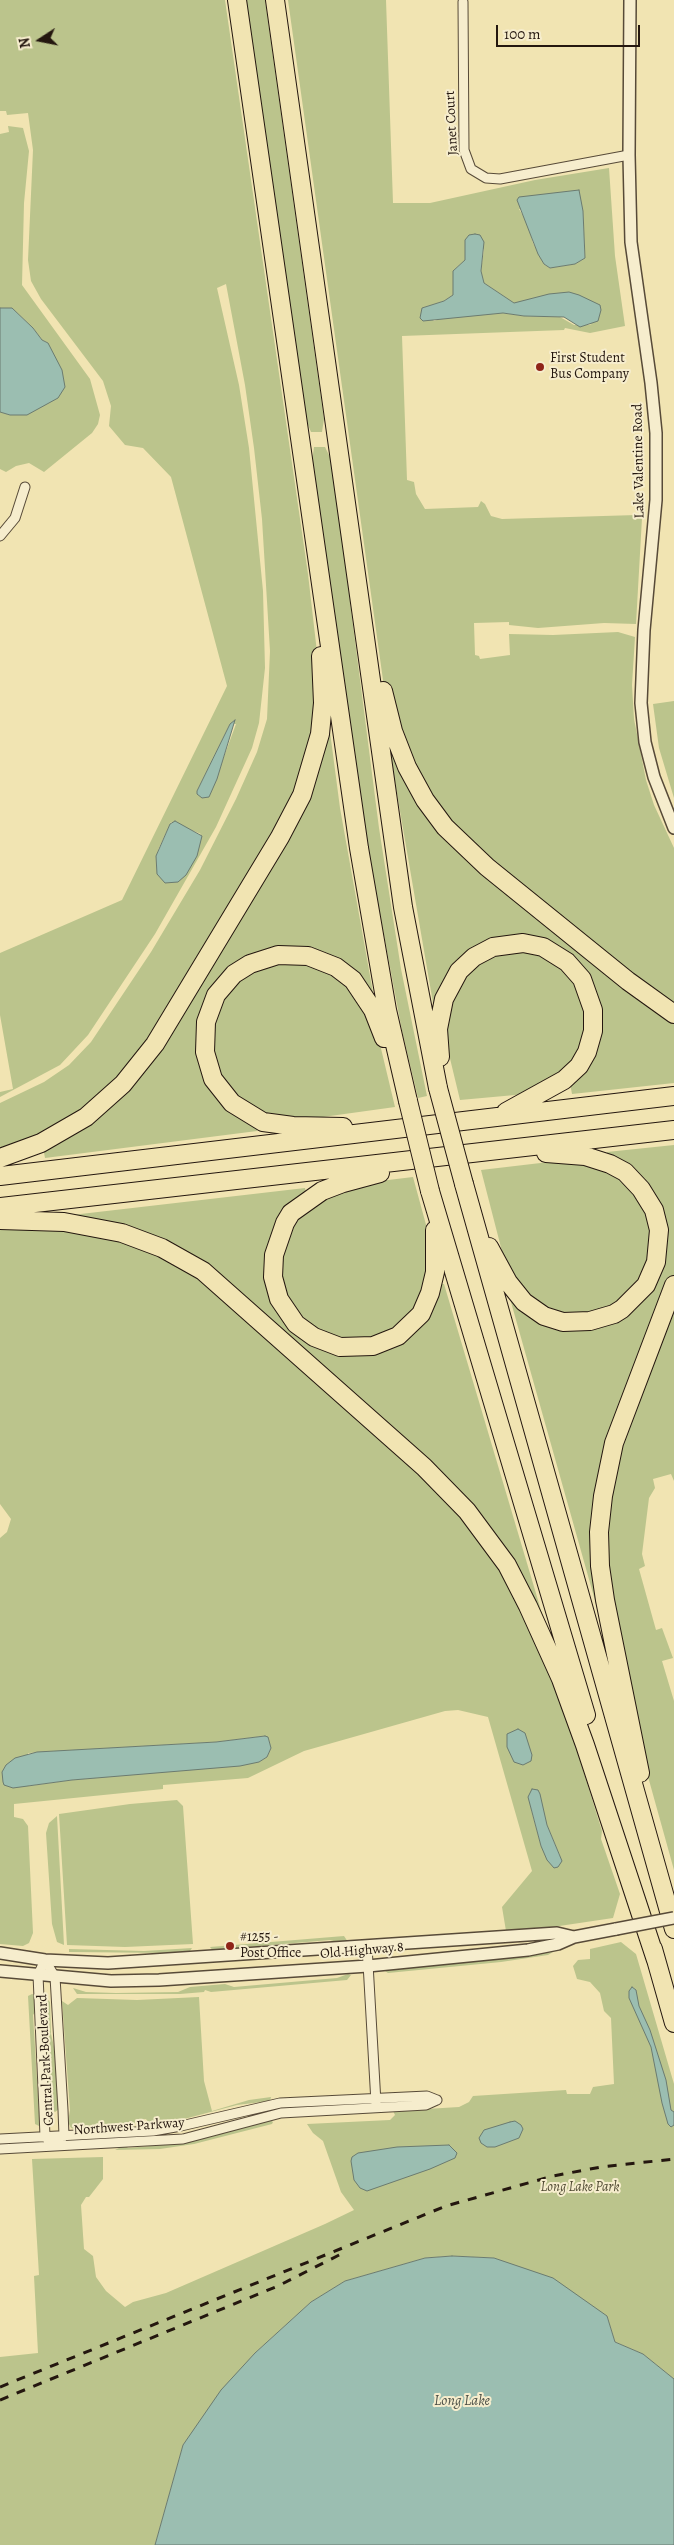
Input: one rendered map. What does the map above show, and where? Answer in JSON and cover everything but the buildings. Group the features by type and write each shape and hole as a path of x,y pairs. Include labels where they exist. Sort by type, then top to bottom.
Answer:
{"highway":[{"path":"237,0 364,882 387,1010 435,1209 590,1728 674,2023"},
{"path":"275,0 406,924 438,1088 674,1929"},
{"path":"0,1158 41,1143 70,1128 109,1098 137,1069 168,1024 280,837 302,795 318,745 323,703 321,648 305,464"},
{"path":"359,597 397,745 412,778 437,817 487,867 628,981 674,1014"},
{"path":"438,1088 439,1018 448,988 459,971 474,957 504,944 533,944 551,951 576,970 587,989 594,1015 591,1041 579,1066 564,1080 497,1117"},
{"path":"384,1130 273,1124 255,1118 239,1108 218,1086 207,1061 205,1032 212,1003 228,980 250,964 278,955 316,958 343,972 359,988 373,1010 386,1046 402,1076"},
{"path":"0,1176 674,1096"},
{"path":"0,1206 674,1130"},
{"path":"472,1214 512,1288 530,1307 544,1316 563,1322 590,1321 608,1316 622,1309 646,1285 656,1262 659,1242 654,1210 637,1184 618,1168 594,1158 570,1155 473,1153"},
{"path":"435,1209 435,1272 430,1293 421,1314 398,1336 373,1346 340,1347 322,1341 305,1331 296,1324 284,1308 276,1289 273,1264 278,1237 291,1213 331,1187 436,1157"},
{"path":"0,1220 64,1222 122,1233 162,1248 203,1271 424,1468 468,1511 507,1565 561,1679 656,1960"},
{"path":"646,1831 639,1767 605,1600 600,1566 599,1532 603,1496 614,1443 674,1285"}],"street":[{"name":"Lake Valentine Road","path":"630,0 629,155 633,262 652,383 656,433 656,500 644,630 641,704 646,742 654,777 674,828"},
{"name":"Janet Court","path":"463,2 464,150 471,168 486,178 500,179 629,155"},
{"path":"0,536 15,518 25,488"},
{"name":"Old Highway 8","path":"0,1971 38,1976 111,1981 159,1980 368,1966 528,1950 558,1944 574,1937 674,1918"},
{"name":"Old Highway 8","path":"0,1953 45,1960 108,1963 162,1961 557,1933 574,1937"},
{"path":"367,1946 376,2103"},
{"name":"Central Park Boulevard","path":"45,1960 55,1977 64,2136 55,2146 45,2137 38,1976 45,1960"},
{"name":"Northwest Parkway","path":"0,2139 162,2129 280,2103 376,2103 426,2105 437,2100 427,2096 376,2103 281,2113 262,2116 183,2138 0,2149"}],"green space":[{"path":"0,0 225,0 308,574 318,661 319,698 305,774 220,929 124,1075 66,1125 0,1153 0,1103 44,1082 69,1065 91,1042 151,952 200,870 236,799 257,752 267,719 270,651 262,519 254,448 245,385 226,284 217,288 239,385 249,448 263,591 265,668 259,723 252,748 216,827 155,934 88,1035 60,1065 0,1097 0,1092 13,1089 0,1015 0,953 122,900 227,686 171,477 143,448 125,445 109,426 111,406 103,381 41,299 31,281 28,260 33,150 28,113 7,115 6,111 0,111","holes":["230,724 236,724 209,797 197,791","171,822 201,834 156,865 158,850"]},
{"path":"245,0 265,0 324,419 322,432 311,432 305,418"},
{"path":"288,0 386,0 393,203 430,203 535,180 609,168 615,256 625,326 590,333 565,328 564,330 402,336 407,480 414,482 416,494 425,509 478,507 481,501 485,504 491,516 502,519 637,515 642,518 636,624 604,623 538,628 509,625 509,622 474,623 475,655 479,656 480,659 510,655 509,634 553,635 618,632 635,637 632,685 634,719 646,780 654,805 674,848 674,1012 516,887 427,799 384,687","holes":["519,209 583,211 585,258 575,264 550,268 544,264 533,243 527,222","484,249 481,271 484,283 514,303 592,325 574,325 560,317 524,316 503,313 445,317 434,321 422,308 444,301 453,295 453,271 465,260 467,255"]},
{"path":"8,126 23,128 29,151 24,203 22,285 90,379 100,415 98,424 92,433 44,472 29,463 16,466 6,472 0,469 0,412 10,415 48,343 42,340 33,328 12,308 0,308 0,134 9,132"},
{"path":"314,447 325,447 332,461 379,828 401,969 427,1096 418,1098 402,1031 363,824 312,461"},
{"path":"674,701 674,798 659,748 653,704"},
{"path":"329,724 340,808 374,998 323,956 230,973 200,1050 256,1124 257,1131 45,1158 43,1147 58,1139 172,1026"},
{"path":"392,749 422,806 674,1022 674,1083 572,1094 570,1083 596,1042 568,959 498,942 437,1003 433,1003 395,782 390,750"},
{"path":"525,951 549,958 574,979 583,996 587,1029 574,1063 526,1094 460,1100 446,1042 445,1014 467,970 496,953"},
{"path":"277,960 323,967 354,990 378,1036 395,1107 294,1121 266,1117 223,1086 210,1052 217,1006 239,978"},
{"path":"674,1145 674,1276 610,1444 601,1622 509,1295 545,1320 628,1310 663,1234 608,1158 607,1152"},
{"path":"566,1160 615,1173 636,1191 653,1229 647,1271 625,1299 598,1314 561,1315 530,1300 505,1263 481,1170"},
{"path":"413,1177 428,1232 429,1279 414,1315 379,1339 333,1339 298,1319 281,1287 279,1257 291,1224 322,1196 380,1181"},
{"path":"305,1188 307,1197 272,1240 293,1327 376,1350 439,1284 444,1284 543,1617 540,1618 491,1535 221,1280 72,1215"},
{"path":"32,1225 122,1238 190,1269 457,1506 521,1600 564,1709 602,1831 601,1839 620,1894 613,1918 546,1928 506,1931 502,1907 532,1871 488,1717 458,1710 445,1711 304,1751 248,1778 163,1785 163,1789 14,1804 14,1817 23,1819 28,1826 33,1933 29,1943 23,1946 0,1944 0,1538 7,1532 11,1519 0,1504 0,1226","holes":["265,1736 268,1738 271,1748 267,1757 259,1762 72,1780 29,1786 28,1753 216,1742","531,1809 547,1825 560,1856 541,1846"]},
{"path":"674,1306 674,1481 671,1474 653,1479 655,1488 649,1498 642,1554 645,1566 639,1569 656,1630 662,1628 673,1658 662,1661 674,1701 674,1870 647,1773 616,1621 607,1552 606,1513 612,1469"},
{"path":"177,1800 183,1806 193,1944 125,1947 67,1945 59,1814 130,1804"},
{"path":"57,1816 64,1945 57,1942 52,1924 46,1833 49,1823"},
{"path":"344,1936 348,1942 339,1943 330,1940 236,1948 227,1952 214,1952 210,1947"},
{"name":"Long Lake Park","path":"621,1942 636,1954 674,2084 674,2379 643,2354 615,2342 607,2316 494,2258 452,2256 425,2258 345,2281 311,2302 255,2353 183,2445 155,2545 0,2545 0,2357 38,2353 34,2276 39,2275 32,2159 103,2157 103,2179 81,2205 84,2249 93,2256 96,2277 106,2291 125,2307 133,2302 166,2293 354,2210 341,2192 323,2141 313,2133 307,2124 390,2120 395,2115 393,2111 459,2107 469,2102 473,2096 566,2090 567,2094 590,2094 593,2087 614,2084 611,2018 604,2011 600,1993 590,1982 577,1979 573,1966 578,1960 590,1959 590,1949"},
{"path":"192,1948 188,1954 178,1955 170,1953 69,1952 69,1949 144,1951"},
{"path":"553,1952 548,1955 501,1962 388,1973 385,1971"},
{"path":"348,1974 351,1975 347,1980 211,1992 205,1990 204,1992 180,1994 77,1994 73,1988 86,1992 178,1992 190,1987 225,1984 234,1987 337,1978"},
{"path":"35,1995 36,2011 33,2015 39,2112 42,2125 39,2126 35,2124 28,1996"},
{"path":"199,1997 204,2081 212,2111 249,2100 271,2097 270,2101 237,2105 154,2127 151,2127 146,2119 136,2120 134,2126 129,2129 90,2128 80,2131 71,2128 68,2122 70,2110 62,2001 68,2005 77,1998 137,2000"},
{"path":"46,1998 50,2002 51,2034 56,2055 59,2109 55,2112 48,2106 43,2000"},
{"path":"269,2119 273,2122 272,2124 194,2144 160,2149 115,2150 125,2145 128,2148 183,2143"}],"water":[{"path":"579,190 583,211 585,258 575,264 550,268 544,264 538,254 517,200 519,197"},
{"path":"469,235 480,235 484,242 481,271 484,283 514,303 549,294 569,292 579,295 600,305 601,310 598,321 580,327 564,317 524,316 503,313 423,321 420,318 422,308 444,301 453,295 453,271 465,260 465,240"},
{"path":"0,308 12,308 33,328 42,340 48,343 62,370 65,387 58,398 27,415 10,415 0,412"},
{"path":"235,720 217,779 209,797 202,798 197,794 197,791 230,724"},
{"path":"175,821 202,836 197,856 186,875 178,882 165,883 157,874 156,856 170,824"},
{"path":"518,1729 525,1733 532,1755 531,1761 523,1765 514,1762 507,1747 507,1734"},
{"path":"268,1737 271,1748 267,1757 259,1762 240,1766 72,1780 13,1788 4,1785 3,1782 2,1772 6,1765 15,1758 37,1752 216,1742"},
{"path":"532,1789 538,1790 540,1794 547,1825 562,1861 558,1867 554,1868 547,1860 541,1846 528,1797"},
{"path":"632,1987 636,1990 639,2006 650,2030 666,2080 671,2110 674,2112 674,2125 671,2127 668,2124 662,2103 651,2047 629,1998 629,1991"},
{"path":"515,2121 521,2125 523,2129 519,2138 495,2147 487,2147 481,2143 479,2138 484,2130"},
{"path":"449,2145 457,2153 455,2158 430,2169 367,2191 360,2188 354,2180 351,2161 352,2157 358,2153 397,2147"},
{"name":"Long Lake","path":"452,2256 494,2258 553,2278 607,2316 615,2342 643,2354 674,2379 674,2545 155,2545 183,2445 221,2390 255,2353 311,2302 345,2281 425,2258"}],"railway":[{"path":"0,2387 446,2206 553,2176 601,2167 674,2159"},
{"path":"0,2400 278,2286 343,2253"}],"place":[{"name":"First Student Bus Company","path":"540,367"},
{"name":"#1255 - Post Office","path":"230,1946"}]}
